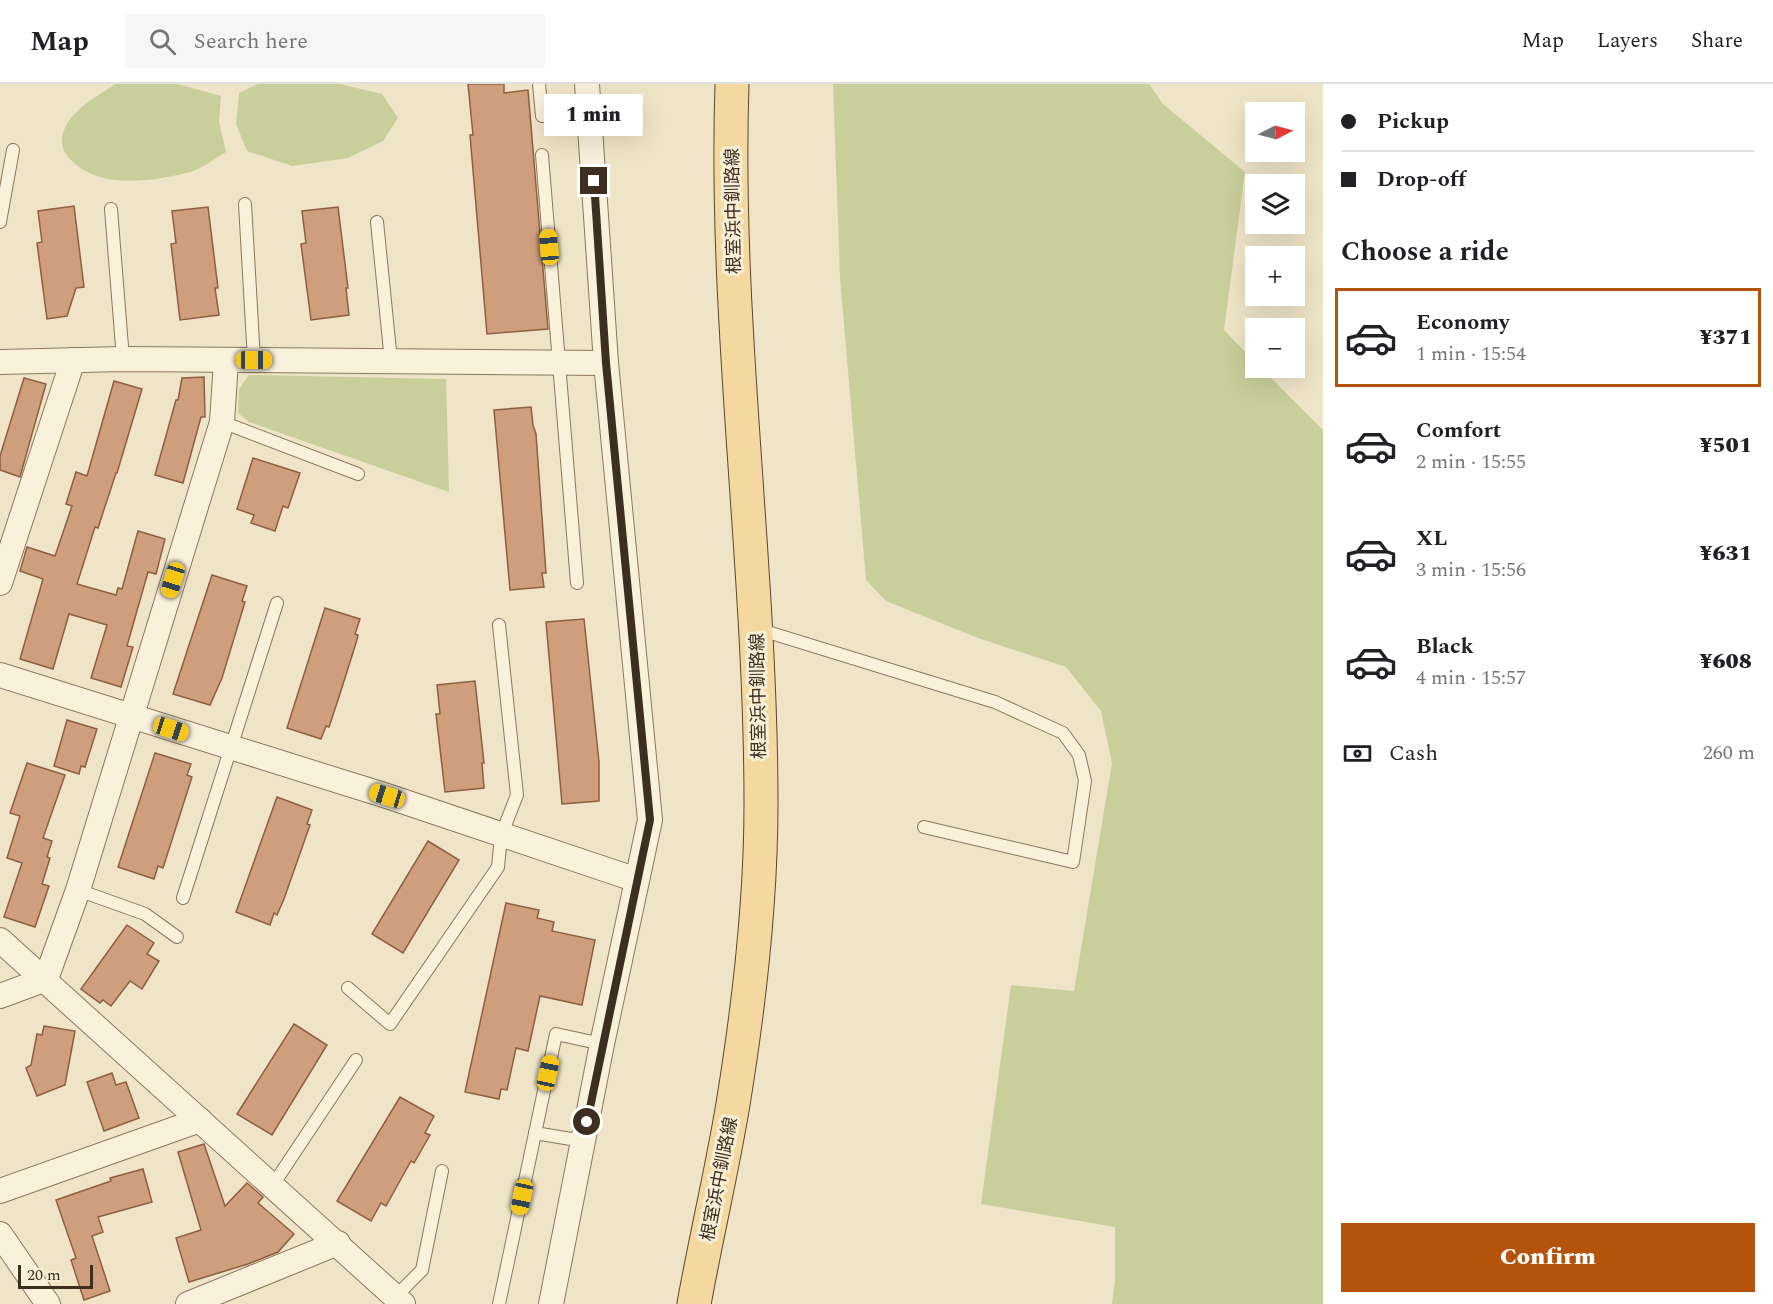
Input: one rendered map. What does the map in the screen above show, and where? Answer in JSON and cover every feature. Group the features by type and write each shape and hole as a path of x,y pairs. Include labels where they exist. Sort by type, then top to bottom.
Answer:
{"main road":[{"name":"根室浜中釧路線","path":"694,1304 733,1105 755,943 761,805 757,629 734,289 732,84"}],"street":[{"path":"551,1304 602,1044 650,820 606,363 587,84"},
{"path":"0,362 123,359 606,363"},
{"path":"0,583 73,360"},
{"path":"46,980 78,890 222,422 226,361"},
{"path":"0,675 387,796 637,880"},
{"path":"0,940 399,1300"},
{"path":"0,996 46,980"},
{"path":"0,1191 200,1120"},
{"path":"0,1234 48,1304"},
{"path":"188,1304 338,1243"}],"lane":[{"path":"539,84 542,116 589,113"},
{"path":"0,222 13,150"},
{"path":"542,154 577,583"},
{"path":"245,204 254,360"},
{"path":"111,209 123,359"},
{"path":"377,222 391,361"},
{"path":"222,422 358,474"},
{"path":"183,898 277,603"},
{"path":"348,988 390,1024 498,867 501,836 517,795 499,625"},
{"path":"757,629 995,702 1063,733 1079,755 1085,782 1072,862 924,827"},
{"path":"78,890 144,914 177,937"},
{"path":"499,1304 556,1034 602,1044"},
{"path":"273,1185 356,1059"},
{"path":"535,1133 583,1141"},
{"path":"399,1300 422,1270 442,1171"}],"green space":[{"path":"115,84 178,84 221,96 219,122 226,152 195,171 158,179 124,181 107,179 77,166 66,154 62,145 66,125 81,107"},
{"path":"258,84 340,84 382,94 398,118 383,141 348,158 292,166 247,151 236,124 239,93"},
{"path":"833,84 1149,84 1163,104 1245,172 1224,330 1245,352 1245,378 1271,378 1323,430 1323,1304 1112,1304 1115,1280 1115,1227 981,1204 1011,985 1074,991 1112,763 1101,711 1066,667 978,638 886,601 866,580 840,278"},
{"path":"249,375 446,379 449,492 249,422 238,413 239,389"}],"building":[{"path":"468,84 504,84 504,93 528,90 548,329 487,334 470,135 473,135"},
{"path":"74,206 84,287 76,288 67,316 47,319 37,243 42,242 38,211"},
{"path":"208,207 219,315 180,320 171,244 176,243 172,211"},
{"path":"338,207 349,315 311,320 301,244 306,243 302,211"},
{"path":"204,377 205,417 201,417 183,483 155,475 176,400 178,400 182,378"},
{"path":"24,378 46,384 20,477 0,470 0,456"},
{"path":"114,381 142,389 117,473 98,528 95,527 77,584 116,595 118,588 122,589 138,531 165,539 156,574 148,572 127,646 133,647 121,687 91,678 107,625 69,614 53,669 20,659 43,579 20,571 27,547 55,556 72,506 66,504 76,472 87,476"},
{"path":"531,407 536,434 546,573 542,573 544,587 510,590 494,410"},
{"path":"253,458 300,473 288,508 283,506 275,531 251,523 254,515 237,509"},
{"path":"212,575 247,586 242,601 245,602 222,678 210,705 173,694"},
{"path":"325,608 360,619 355,634 358,635 356,643 338,700 329,727 326,726 321,739 287,728"},
{"path":"584,619 599,762 599,801 562,804 546,622"},
{"path":"475,681 484,763 482,763 484,788 445,792 436,714 440,714 437,685"},
{"path":"67,720 97,729 85,767 81,766 79,774 54,766"},
{"path":"155,753 191,764 187,775 192,777 163,868 158,866 154,879 118,867"},
{"path":"27,763 65,775 43,838 52,841 47,857 50,858 42,884 49,886 35,927 4,917 22,863 7,858 20,816 10,813"},
{"path":"277,797 312,810 307,824 310,825 284,899 277,915 274,913 270,925 236,912"},
{"path":"428,841 459,860 403,953 372,934"},
{"path":"506,903 539,910 537,918 554,922 552,931 595,940 582,1005 540,996 528,1051 516,1048 507,1090 501,1089 499,1099 465,1092"},
{"path":"127,925 154,943 147,954 159,961 142,989 130,981 111,1006 103,1000 100,1003 81,989"},
{"path":"294,1024 327,1045 272,1135 237,1114"},
{"path":"44,1026 75,1031 65,1085 37,1096 26,1068 31,1065 37,1034 42,1035"},
{"path":"112,1073 116,1085 126,1082 139,1118 104,1131 87,1082"},
{"path":"400,1097 434,1116 425,1133 430,1135 414,1163 411,1161 386,1206 381,1203 371,1221 337,1201"},
{"path":"204,1144 225,1206 247,1183 263,1197 258,1203 294,1234 278,1252 189,1282 176,1238 201,1230 178,1152"},
{"path":"143,1169 152,1202 98,1217 103,1232 92,1236 110,1291 84,1300 71,1260 76,1258 56,1200 111,1181 110,1178"}],"route":[{"path":"587,1122 650,820 606,363 594,181"}]}
